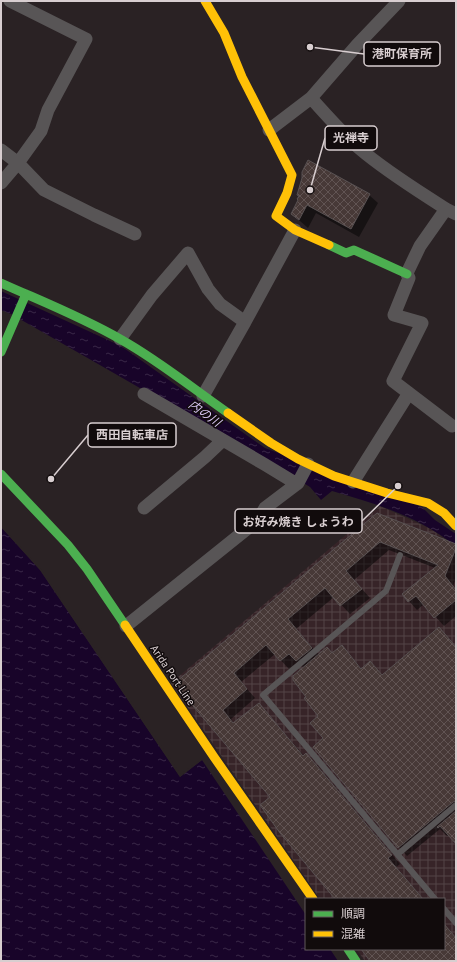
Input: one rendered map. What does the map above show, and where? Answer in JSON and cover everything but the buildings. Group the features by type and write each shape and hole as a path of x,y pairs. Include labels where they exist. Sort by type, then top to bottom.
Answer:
{"street":[{"path":"1,184 41,131 48,110 86,39 10,1"},
{"path":"205,1 224,33 242,78 292,175 287,193 276,216 295,230 346,253 354,250 407,274"},
{"path":"269,130 311,98 357,45 399,1"},
{"path":"311,98 361,150 393,174 451,212 420,246 407,274 409,278 394,314 422,324 393,381 452,426"},
{"path":"1,150 18,163 44,190 135,234"},
{"path":"203,396 295,230"},
{"path":"120,339 152,295 188,253 208,289 220,304 245,322"},
{"path":"1,283 25,297 93,325 120,339 230,413 270,443 308,466 353,482 428,503 439,510 456,526"},
{"path":"1,352 25,297"},
{"path":"353,482 409,393"},
{"path":"144,394 297,484"},
{"path":"144,508 223,440"},
{"path":"126,626 258,520 265,508 297,484 308,466"},
{"name":"Arida Port Line","path":"1,474 68,545 87,569 214,757 312,898"},
{"path":"349,950 356,961"}],"lane":[{"path":"400,555 386,591 263,695 434,898"},
{"path":"398,854 456,805"},
{"path":"445,910 456,923"}],"shaded area":[{"path":"380,506 431,529 456,547 456,961 365,961 357,950 445,950 445,898 319,898 171,683"}],"water":[{"name":"内の川","path":"1,291 121,346 265,448 422,507 435,520 456,534 456,547 429,528 381,506 332,491 321,500 310,487 274,465 11,314 1,310"},
{"path":"1,527 40,570 180,777 202,760 305,914 305,950 331,950 338,961 1,961"}],"pier":[{"path":"1,525 41,569 181,774 201,759 202,760 180,777 40,570 1,527"}],"traffic: fast":[{"path":"329,245 346,253 354,250 407,274"},
{"path":"1,283 76,316 134,347 228,413"},
{"path":"1,352 26,294"},
{"path":"1,474 68,545 87,569 125,625"},
{"path":"349,950 356,961"}],"traffic: slow":[{"path":"205,1 224,33 242,77 292,175 287,193 276,216 295,230 329,245"},
{"path":"228,413 271,443 298,459 334,476 387,493 428,503 444,513 456,526"},
{"path":"125,625 214,757 312,898"}],"place":[{"name":"港町保育所","path":"310,47"},
{"name":"光禅寺","path":"310,190"},
{"name":"西田自転車店","path":"51,479"},
{"name":"お好み焼き しょうわ","path":"398,486"}]}
